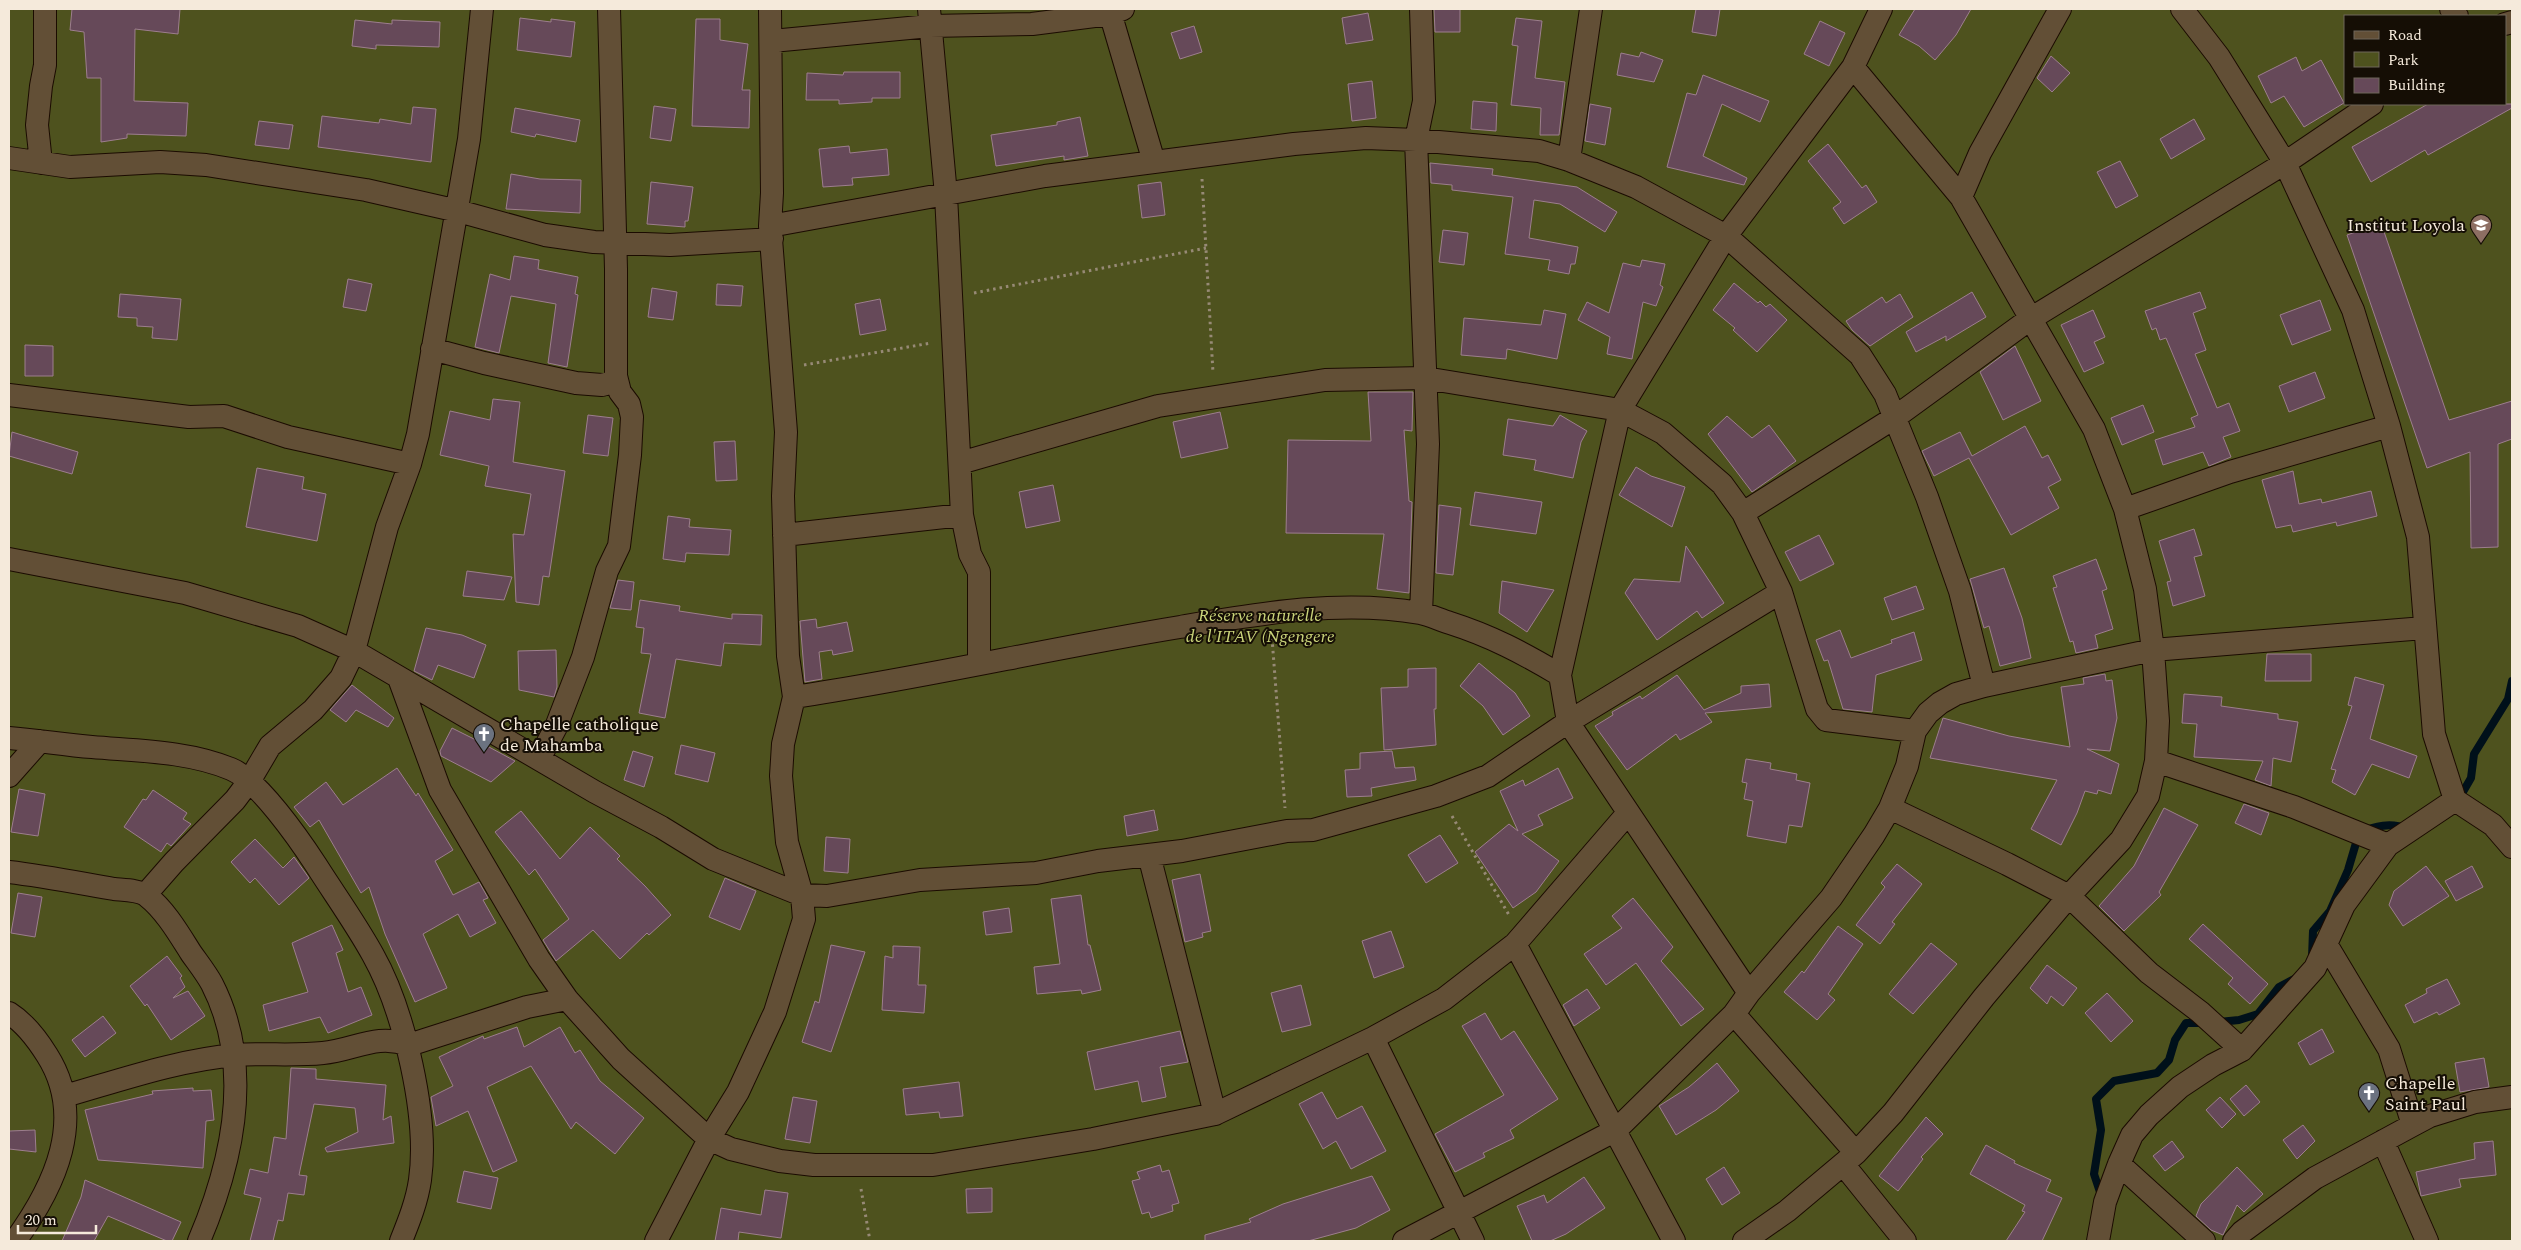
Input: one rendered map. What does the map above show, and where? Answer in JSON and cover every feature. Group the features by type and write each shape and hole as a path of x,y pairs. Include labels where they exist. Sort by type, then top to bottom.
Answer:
{"street":[{"path":"41,163 37,125 45,65 45,9"},
{"path":"146,894 174,862 235,800 250,780 270,746 313,710 341,678 354,652 387,527 410,464 418,434 469,139 482,9"},
{"path":"539,759 556,727 583,657 608,571 619,546 630,455 632,417 629,404 620,392 617,381 616,243 609,9"},
{"path":"656,1241 710,1139 738,1092 775,1012 797,949 804,919 802,895 787,842 781,776 783,744 794,697 788,656 784,535 786,432 771,232 772,41 770,9"},
{"path":"1421,613 1428,444 1416,140 1424,101 1422,9"},
{"path":"1569,160 1591,9"},
{"path":"1749,993 1568,722 1560,675 1620,410 1726,236 1853,67 1880,9"},
{"path":"1961,197 1980,152 2060,9"},
{"path":"2182,9 2219,57 2285,163 2353,310 2389,426 2418,537 2434,734 2457,801 2493,825 2512,847"},
{"path":"772,41 930,17 1032,24 1114,10 1154,162"},
{"path":"930,17 946,195 962,515 970,554 979,572 979,664"},
{"path":"1744,1241 1786,1211 1850,1159 1893,1113 1984,997 2069,896 2121,840 2148,796 2156,760 2158,721 2153,650 2145,589 2125,509 2094,429 1961,197 1853,67"},
{"path":"1743,512 1894,418 2030,319 2285,163 2371,105"},
{"path":"9,158 70,166 160,162 206,165 366,190 458,210 545,235 616,243 670,245 771,232 1046,176 1294,144 1366,138 1416,140 1538,151 1569,160 1636,187 1726,236 1860,355 1885,394 1927,498 1960,591 1984,686"},
{"path":"432,349 484,363 576,383 602,385 617,381"},
{"path":"960,463 1158,406 1325,380 1425,378 1620,410 1663,433 1722,484 1743,512 1781,592 1817,709 1826,720 1914,731"},
{"path":"9,395 189,417 224,416 288,437 410,464"},
{"path":"2125,509 2230,472 2389,426"},
{"path":"784,535 962,515"},
{"path":"9,559 185,593 290,623 354,652 595,792 661,827 713,859 802,895 827,896 920,880 1036,873 1098,861 1218,845 1287,831 1313,830 1436,796 1488,776 1568,722 1781,592"},
{"path":"794,697 850,689 1105,639 1320,609 1367,608 1421,613 1488,635 1515,648 1560,675"},
{"path":"1404,1241 1616,1130 1734,1014 1749,993 1831,898 1890,808 1907,766 1914,731 1928,713 1940,703 1956,694 1984,686 2153,650 2424,628"},
{"path":"400,680 440,790 540,959 567,999 621,1059 710,1139 731,1149 780,1161 828,1165 933,1165 1093,1140 1216,1114 1373,1038 1444,999 1518,940 1628,813"},
{"path":"9,738 152,751 202,760 232,769 250,780 304,846 374,955 389,987 409,1045 422,1154 420,1180 414,1209 401,1241"},
{"path":"9,776 40,741"},
{"path":"2156,760 2340,824 2388,844"},
{"path":"2098,1241 2105,1202 2118,1164 2132,1135 2149,1115 2180,1087 2213,1065 2316,968 2344,905 2388,844 2457,801"},
{"path":"1890,808 2069,896 2149,973 2200,1012 2235,1044"},
{"path":"1149,855 1216,1114"},
{"path":"9,872 48,876 146,894 176,929 212,984 235,1055 236,1092 229,1147 216,1200 198,1241"},
{"path":"1518,940 1674,1241"},
{"path":"2326,944 2388,1049 2413,1125"},
{"path":"65,1096 168,1067 235,1055 325,1053 374,1041 387,1040 394,1040 409,1045 527,1006 567,999"},
{"path":"9,1013 19,1019 39,1042 57,1071 65,1096 64,1140 52,1181 31,1220 16,1241"},
{"path":"1734,1014 1850,1159 1904,1241"},
{"path":"1373,1038 1473,1241"},
{"path":"2234,1241 2242,1232 2315,1178 2430,1116 2474,1102 2512,1098"},
{"path":"2383,1141 2427,1241"},
{"path":"2118,1164 2204,1241"}],"path":[{"path":"1200,156 1215,397"},
{"path":"951,298 1206,248"},
{"path":"782,369 954,339"},
{"path":"1270,615 1287,831"},
{"path":"1436,796 1456,821 1518,940"},
{"path":"828,1165 850,1178 861,1190 865,1223 870,1241"}],"green space":[{"name":"Réserve naturelle de l'ITAV (Ngengere","path":"9,9 2512,9 2512,1241 9,1241"}],"building":[{"path":"72,9 180,9 178,34 135,29 134,101 188,103 186,136 127,134 127,138 101,142 101,78 87,78 84,32 70,30"},
{"path":"1434,9 1460,9 1460,32 1435,32"},
{"path":"1696,9 1720,9 1716,36 1692,32"},
{"path":"1915,9 1971,9 1956,35 1935,60 1919,46 1899,35"},
{"path":"1368,13 1373,40 1346,44 1342,18"},
{"path":"520,18 551,22 551,19 575,22 571,57 517,50"},
{"path":"1516,18 1542,21 1535,78 1565,82 1559,135 1540,135 1541,108 1511,105 1518,46 1512,45"},
{"path":"696,19 720,19 720,40 748,44 742,90 750,90 749,128 692,126"},
{"path":"355,20 392,24 392,20 440,22 439,47 376,45 376,49 352,46"},
{"path":"1820,21 1845,33 1829,66 1804,54"},
{"path":"1194,26 1202,52 1180,59 1171,33"},
{"path":"1641,52 1663,60 1654,82 1617,75 1621,53 1639,57"},
{"path":"2051,56 2070,73 2052,92 2037,78"},
{"path":"2296,57 2302,71 2321,60 2344,103 2304,127 2284,96 2271,103 2258,76"},
{"path":"844,72 900,72 900,98 872,98 872,102 839,104 839,100 806,100 807,73 843,75"},
{"path":"1703,75 1769,101 1760,122 1722,104 1703,156 1747,178 1744,185 1667,167 1687,93 1696,95"},
{"path":"1372,81 1376,118 1352,121 1348,84"},
{"path":"1473,101 1497,103 1496,131 1471,129"},
{"path":"1590,104 1611,108 1605,145 1585,141"},
{"path":"2512,104 2512,108 2428,155 2425,150 2371,182 2352,147 2426,105"},
{"path":"654,106 676,109 671,141 650,138"},
{"path":"413,107 436,109 431,162 318,147 322,116 379,123 380,119 411,124"},
{"path":"515,108 580,120 576,142 536,134 535,137 511,132"},
{"path":"1080,117 1088,156 1064,160 1064,156 996,166 991,135 1057,125 1057,122"},
{"path":"2194,119 2205,139 2171,159 2160,139"},
{"path":"259,121 293,125 289,149 255,145"},
{"path":"1828,144 1862,188 1866,185 1877,202 1844,224 1833,208 1841,202 1808,161"},
{"path":"849,146 850,153 887,149 889,175 852,178 853,185 823,187 819,149"},
{"path":"2120,161 2138,196 2116,208 2097,172"},
{"path":"1430,163 1493,169 1492,175 1577,187 1617,212 1605,232 1560,204 1534,200 1529,238 1578,247 1575,264 1571,264 1569,274 1548,270 1550,260 1505,254 1513,197 1452,190 1452,185 1431,183"},
{"path":"511,174 540,179 581,180 580,213 506,209"},
{"path":"651,182 693,187 688,221 685,221 685,227 647,224"},
{"path":"1161,182 1165,215 1142,218 1138,185"},
{"path":"2381,223 2449,420 2512,401 2512,439 2498,444 2498,547 2471,548 2470,452 2427,468 2347,235"},
{"path":"1443,230 1468,233 1464,265 1439,262"},
{"path":"514,256 539,260 538,269 578,277 575,294 578,295 567,367 548,363 556,304 511,296 499,353 475,347 490,274 510,280"},
{"path":"1642,260 1665,264 1660,285 1663,287 1656,306 1643,302 1632,359 1607,354 1610,337 1578,320 1587,302 1609,313 1623,263 1640,267"},
{"path":"348,279 372,284 366,311 343,307"},
{"path":"1734,283 1758,303 1760,301 1766,307 1770,304 1787,320 1757,352 1733,330 1735,328 1713,310"},
{"path":"717,284 743,286 741,306 716,305"},
{"path":"652,288 677,292 673,320 648,317"},
{"path":"1972,292 1986,317 1946,341 1946,336 1916,352 1906,332"},
{"path":"2200,292 2206,308 2193,313 2206,350 2195,354 2217,408 2229,403 2240,431 2223,437 2231,457 2209,466 2203,452 2163,465 2155,440 2195,427 2191,418 2198,415 2166,338 2160,340 2156,328 2152,330 2145,311"},
{"path":"120,294 181,299 177,340 152,338 153,327 137,326 137,318 118,317"},
{"path":"1900,294 1913,317 1870,346 1852,330 1846,321 1882,297 1886,303"},
{"path":"880,299 886,330 860,335 855,304"},
{"path":"2320,300 2331,330 2292,345 2280,315"},
{"path":"1544,310 1566,314 1557,359 1507,349 1506,359 1461,355 1464,318 1541,325"},
{"path":"2093,310 2105,337 2094,342 2104,363 2084,372 2061,325"},
{"path":"25,345 53,346 53,376 25,376"},
{"path":"2015,346 2041,401 2003,420 1980,372"},
{"path":"2315,372 2325,398 2289,412 2279,386"},
{"path":"1368,392 1413,392 1412,431 1404,430 1409,501 1412,502 1409,593 1377,589 1384,534 1286,533 1288,440 1371,441"},
{"path":"493,399 520,402 513,462 565,471 549,577 543,576 539,605 516,602 513,534 524,535 531,494 485,486 489,466 440,455 450,411 490,420"},
{"path":"2143,405 2154,432 2122,445 2111,418"},
{"path":"1220,412 1228,448 1181,458 1173,422"},
{"path":"588,415 613,418 608,456 583,453"},
{"path":"1560,415 1587,431 1581,442 1573,478 1534,470 1536,460 1503,455 1508,419 1553,426"},
{"path":"1727,416 1752,438 1769,425 1796,461 1752,492 1708,434"},
{"path":"2025,426 2042,458 2048,455 2061,480 2048,487 2059,508 2011,535 1969,458 1934,476 1922,451 1960,432 1972,456"},
{"path":"12,432 78,452 72,474 9,456"},
{"path":"735,441 737,480 716,481 714,442"},
{"path":"1636,467 1651,476 1685,487 1672,527 1619,495"},
{"path":"257,468 304,477 302,489 326,494 317,541 246,527"},
{"path":"2293,471 2299,504 2321,499 2322,503 2371,491 2377,516 2337,526 2336,522 2293,532 2291,525 2276,528 2262,480"},
{"path":"1053,485 1060,521 1026,528 1019,492"},
{"path":"1475,492 1542,502 1536,534 1470,525"},
{"path":"1439,505 1461,508 1453,575 1436,573"},
{"path":"668,516 690,519 689,527 731,530 729,555 686,553 685,562 663,559"},
{"path":"2194,529 2202,555 2194,557 2205,596 2173,606 2167,582 2171,581 2159,541"},
{"path":"1819,535 1834,564 1800,581 1785,552"},
{"path":"1686,546 1724,603 1702,618 1697,611 1657,640 1625,593 1634,579 1680,582"},
{"path":"2096,559 2107,589 2102,591 2113,629 2095,635 2098,648 2076,653 2073,641 2070,642 2053,588 2057,587 2053,576"},
{"path":"2004,568 2022,618 2031,658 2000,666 1989,626 1984,628 1970,579"},
{"path":"467,571 512,577 504,600 463,596"},
{"path":"618,580 634,582 631,610 610,608"},
{"path":"1502,581 1554,590 1527,632 1499,613"},
{"path":"1916,586 1924,609 1892,620 1884,598"},
{"path":"640,600 680,606 679,611 732,619 732,614 762,615 761,645 724,643 721,666 676,659 665,718 639,713 651,654 641,653 644,628 636,627"},
{"path":"816,619 817,628 847,622 853,651 833,655 832,650 819,652 822,679 805,682 800,621"},
{"path":"426,628 462,635 486,645 474,678 438,665 432,680 414,671"},
{"path":"1840,630 1851,658 1892,643 1891,640 1914,632 1922,660 1876,675 1872,712 1843,709 1828,660 1824,661 1816,640"},
{"path":"556,650 557,687 554,697 519,690 518,651"},
{"path":"2267,654 2311,654 2311,681 2265,681"},
{"path":"1479,663 1515,693 1530,716 1503,735 1483,706 1460,686"},
{"path":"1436,668 1436,709 1434,709 1436,745 1384,750 1381,688 1408,687 1408,669"},
{"path":"2105,674 2106,681 2112,680 2117,718 2110,751 2087,749 2119,764 2111,794 2098,790 2097,794 2085,791 2077,813 2061,845 2031,829 2057,780 1930,758 1943,718 2009,736 2070,747 2061,687 2084,684 2083,678"},
{"path":"1677,675 1704,710 1741,693 1741,686 1769,684 1771,707 1705,713 1712,722 1680,740 1676,734 1627,770 1595,726 1613,715 1612,712 1640,696 1642,699"},
{"path":"2355,677 2384,685 2370,739 2417,756 2409,778 2372,764 2355,795 2332,782 2336,770 2331,769 2352,706 2348,705"},
{"path":"352,685 394,718 388,727 356,710 346,722 330,710"},
{"path":"2184,694 2222,697 2221,706 2278,714 2278,719 2298,722 2291,762 2273,758 2271,786 2255,780 2263,761 2194,757 2197,724 2182,723"},
{"path":"452,728 515,761 491,782 441,756 440,751"},
{"path":"681,745 715,753 708,782 675,774"},
{"path":"633,751 653,757 644,787 624,780"},
{"path":"1392,751 1395,768 1414,767 1416,780 1371,788 1372,796 1347,797 1345,770 1360,769 1360,753"},
{"path":"1746,759 1771,763 1770,769 1797,774 1796,780 1810,783 1802,827 1789,825 1786,843 1747,836 1753,801 1744,799 1747,783 1742,782"},
{"path":"397,768 416,796 418,793 453,850 435,861 453,895 479,882 488,898 483,900 496,923 470,937 458,914 423,934 447,988 415,1002 385,934 369,887 361,893 319,820 310,827 294,807 326,782 343,805"},
{"path":"1558,768 1573,798 1538,815 1543,825 1522,834 1559,861 1536,892 1513,908 1475,852 1509,824 1518,831 1500,791 1523,780 1525,786"},
{"path":"19,789 45,794 38,836 11,832"},
{"path":"153,790 187,813 183,819 191,824 171,846 167,843 161,852 124,827 143,799 146,800"},
{"path":"2244,804 2269,813 2261,835 2235,823"},
{"path":"2164,808 2198,825 2159,892 2161,895 2124,931 2099,906 2134,866"},
{"path":"1154,810 1158,830 1127,836 1124,816"},
{"path":"521,811 560,859 590,827 620,856 617,859 671,915 649,935 647,933 620,959 593,930 556,961 543,940 569,919 535,869 529,875 495,832"},
{"path":"1440,835 1458,863 1426,883 1408,855"},
{"path":"826,837 850,839 848,873 824,871"},
{"path":"255,839 283,868 294,857 309,878 279,905 255,878 250,883 231,862"},
{"path":"1897,864 1922,884 1892,922 1895,924 1880,944 1856,925 1885,887 1881,883"},
{"path":"2426,866 2449,896 2403,926 2389,905 2394,891"},
{"path":"2472,866 2483,887 2456,901 2445,881"},
{"path":"1200,874 1211,931 1202,933 1203,937 1185,942 1172,880"},
{"path":"725,878 756,891 740,930 709,917"},
{"path":"18,893 42,897 35,937 11,933"},
{"path":"1081,895 1088,945 1090,945 1101,990 1082,994 1081,990 1037,994 1034,967 1060,964 1051,899"},
{"path":"1633,898 1673,947 1661,961 1704,1009 1681,1026 1636,963 1606,985 1584,954 1622,928 1612,916"},
{"path":"1009,908 1012,932 986,935 983,912"},
{"path":"2203,924 2268,984 2250,1004 2228,984 2233,978 2189,939"},
{"path":"332,925 343,950 336,953 348,992 361,987 372,1015 328,1033 320,1017 269,1031 263,1005 308,992 292,943"},
{"path":"1838,926 1863,944 1828,994 1835,1000 1817,1020 1784,992 1802,971 1804,973"},
{"path":"1391,931 1404,967 1374,978 1362,941"},
{"path":"1931,943 1957,964 1913,1014 1889,994"},
{"path":"831,945 865,952 831,1052 802,1042 815,1001 819,1003"},
{"path":"893,946 920,947 918,985 926,985 924,1013 882,1010 885,956 893,958"},
{"path":"167,956 182,976 180,978 185,987 173,998 188,991 205,1016 171,1040 147,1004 145,1006 130,986"},
{"path":"2047,965 2077,988 2063,1006 2051,996 2047,1004 2030,988"},
{"path":"2447,979 2460,1004 2439,1015 2437,1012 2414,1023 2405,1005 2427,993 2426,989"},
{"path":"1301,985 1311,1025 1282,1032 1271,993"},
{"path":"1587,989 1600,1008 1574,1026 1563,1005"},
{"path":"2107,993 2133,1021 2111,1042 2085,1013"},
{"path":"1485,1013 1501,1040 1514,1031 1558,1099 1510,1130 1514,1138 1483,1153 1485,1157 1455,1172 1435,1134 1504,1095 1462,1026"},
{"path":"103,1016 116,1033 85,1057 72,1040"},
{"path":"517,1027 524,1047 560,1027 575,1053 580,1050 600,1081 644,1118 615,1154 576,1122 571,1129 531,1066 487,1087 517,1161 493,1172 468,1111 436,1126 431,1097 453,1086 439,1057 483,1036 484,1039"},
{"path":"2322,1029 2334,1052 2310,1065 2298,1043"},
{"path":"1180,1031 1188,1062 1160,1067 1166,1097 1142,1102 1138,1081 1095,1090 1087,1052"},
{"path":"2484,1058 2489,1087 2460,1092 2455,1063"},
{"path":"1717,1063 1739,1091 1716,1110 1676,1135 1659,1106 1689,1087"},
{"path":"291,1068 316,1069 316,1079 386,1085 383,1120 391,1116 394,1143 327,1152 325,1148 358,1132 355,1108 314,1104 299,1175 307,1176 304,1195 288,1193 283,1221 278,1220 273,1241 250,1241 261,1198 244,1194 250,1169 268,1173 274,1137 286,1139"},
{"path":"959,1082 963,1116 940,1118 939,1112 906,1115 903,1089"},
{"path":"2246,1085 2260,1102 2244,1116 2230,1099"},
{"path":"193,1088 193,1091 211,1090 214,1120 206,1121 203,1168 98,1160 85,1110 153,1094 152,1091"},
{"path":"1322,1092 1337,1119 1362,1106 1386,1151 1351,1169 1336,1141 1323,1149 1299,1104"},
{"path":"793,1097 817,1101 810,1143 785,1139"},
{"path":"2220,1097 2236,1114 2222,1128 2206,1110"},
{"path":"1926,1117 1943,1134 1921,1157 1923,1159 1898,1191 1879,1176"},
{"path":"2303,1125 2315,1141 2297,1159 2283,1140"},
{"path":"35,1130 36,1152 9,1149 9,1131"},
{"path":"2172,1141 2184,1157 2165,1171 2153,1156"},
{"path":"2493,1141 2496,1175 2459,1179 2461,1187 2421,1196 2416,1172 2475,1159 2474,1143"},
{"path":"1986,1145 2015,1161 2014,1163 2051,1180 2046,1191 2062,1198 2042,1241 2006,1241 2025,1212 2022,1211 2025,1205 1970,1174"},
{"path":"1160,1165 1162,1172 1169,1170 1179,1203 1172,1205 1173,1211 1151,1218 1149,1212 1142,1214 1132,1181 1140,1179 1137,1172"},
{"path":"1724,1167 1740,1193 1722,1205 1706,1179"},
{"path":"2237,1167 2263,1194 2244,1212 2237,1205 2223,1235 2211,1230 2196,1216 2201,1204"},
{"path":"464,1171 498,1178 491,1209 457,1202"},
{"path":"1372,1176 1390,1210 1356,1228 1308,1241 1205,1241 1205,1235 1251,1222 1249,1219 1283,1204"},
{"path":"1584,1177 1605,1208 1566,1234 1550,1241 1532,1241 1517,1206 1544,1195 1547,1203"},
{"path":"85,1180 181,1222 172,1241 167,1241 108,1216 94,1241 62,1241 81,1197"},
{"path":"992,1188 992,1212 967,1213 966,1189"},
{"path":"765,1190 788,1193 781,1238 739,1232 738,1241 715,1241 721,1208 761,1215"}],"waterway":[{"path":"2460,797 2471,778 2474,754 2508,699 2512,681"},
{"path":"2312,958 2313,931 2330,911 2348,870 2359,833 2383,826 2407,829"},
{"path":"2219,1022 2239,1020 2258,1014 2279,987 2296,978"},
{"path":"2101,1195 2094,1174 2101,1130 2096,1099 2114,1081 2157,1073 2169,1060 2175,1040 2186,1023 2205,1023"}],"place":[{"name":"Institut Loyola","path":"2481,244"},
{"name":"Chapelle catholique de Mahamba","path":"484,753"},
{"name":"Chapelle Saint Paul","path":"2369,1112"}]}
